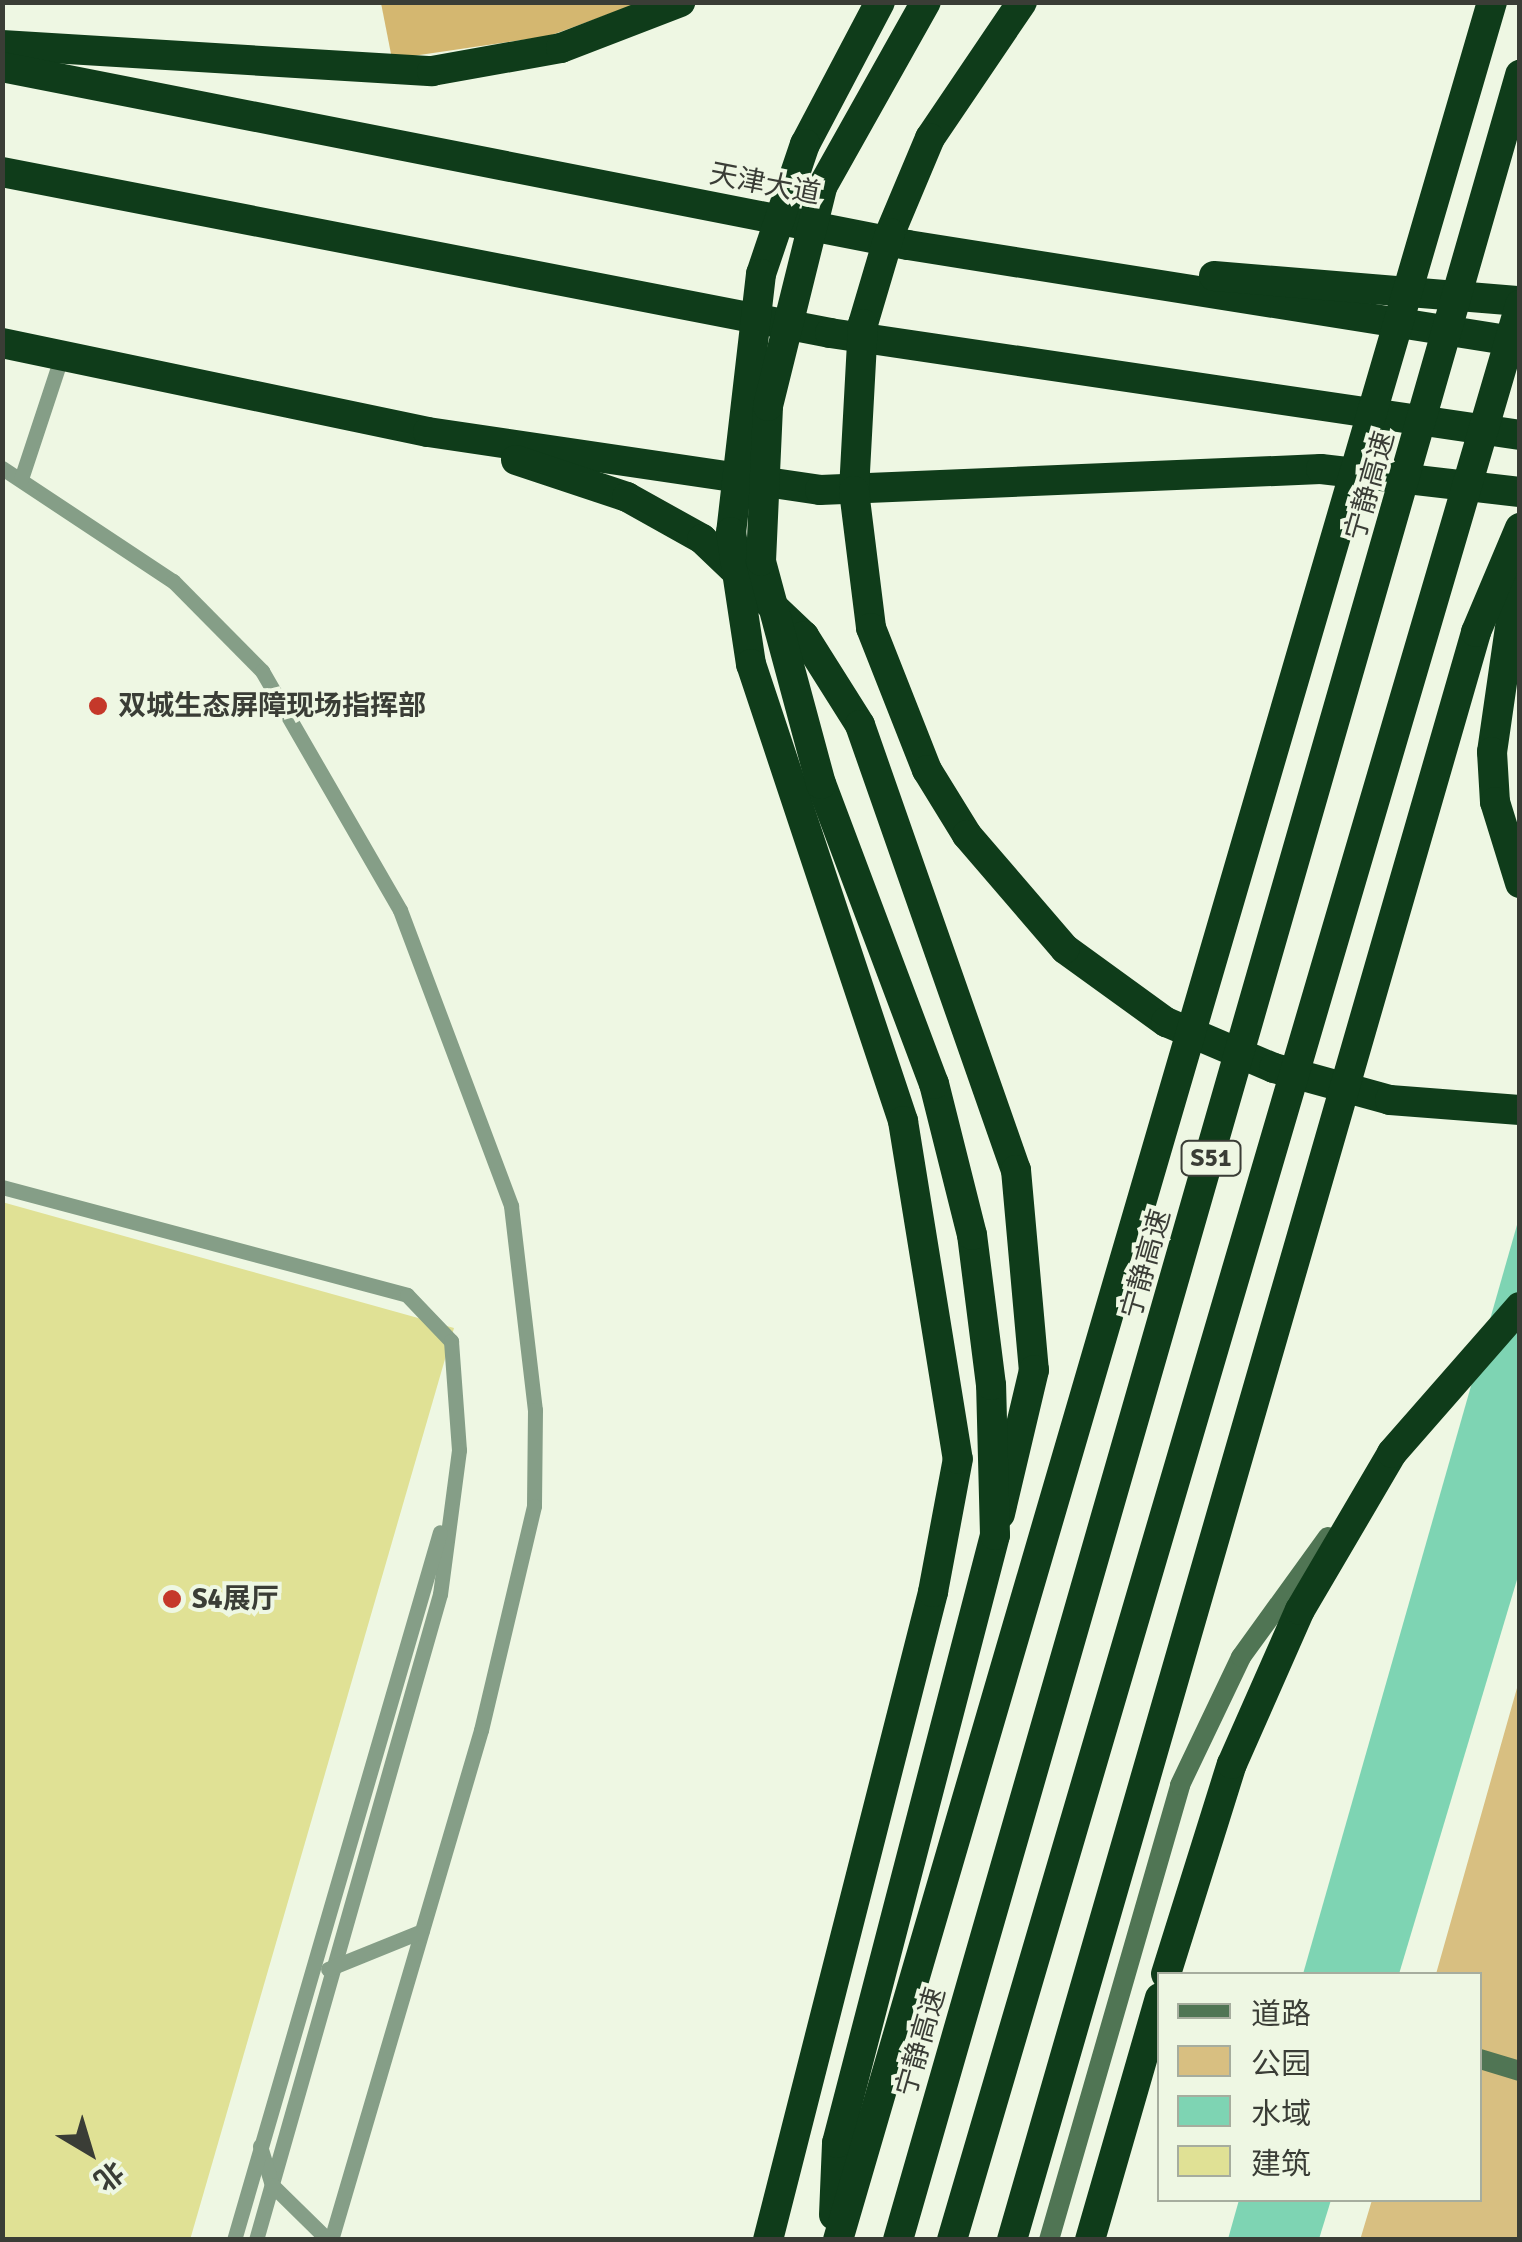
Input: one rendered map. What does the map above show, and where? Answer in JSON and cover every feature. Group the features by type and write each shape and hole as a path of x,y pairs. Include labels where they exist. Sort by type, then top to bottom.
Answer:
{"highway":[{"path":"2,45 432,71 562,48 680,2"},
{"path":"768,2240 933,1592 958,1459 903,1121 756,683 730,532 761,274 805,144 880,2"},
{"path":"926,2 822,187 768,406 761,562 811,750 934,1084 972,1234 992,1385 994,1535"},
{"path":"1022,2 930,138 890,233 862,324 854,492 871,628 927,770 967,836 1065,949 1166,1022 1274,1068 1390,1100 1505,1110"},
{"path":"836,2240 1492,2"},
{"name":"天津大道","path":"2,67 1018,263 1520,342"},
{"name":"宁静高速","path":"898,2240 1520,75"},
{"path":"2,172 830,332 1520,435"},
{"path":"1018,263 1520,303"},
{"name":"S51","path":"952,2240 1520,303"},
{"path":"2,343 428,432 820,490 1322,470 1520,492"},
{"path":"428,432 627,496 702,539 804,636 860,725 1016,1170 1034,1370 837,2143 836,2240"},
{"path":"1012,2240 1476,632 1520,528"},
{"path":"1520,558 1492,752 1494,802 1520,882"},
{"path":"1171,1972 1263,1689 1392,1452 1520,1307"},
{"path":"1090,2240 1157,2019"}],"street":[{"path":"1049,2240 1180,1785 1205,1726 1241,1657 1392,1452"},
{"path":"1482,2060 1520,2071"}],"lane":[{"path":"21,479 62,356"},
{"path":"2,468 173,581 262,672 400,910 511,1206 535,1410 534,1506 422,1931 330,2240 272,2185 260,2146"},
{"path":"2,1187 422,1304 452,1342 459,1450 448,1510 440,1594 256,2240"},
{"path":"234,2240 448,1510"},
{"path":"310,1980 333,1966 422,1931"}],"green space":[{"path":"1519,1681 1519,2239 1360,2240 1371,2202 1482,2202 1482,1972 1437,1972"}],"shaded area":[{"path":"381,3 639,3 549,36 392,59"}],"water":[{"path":"1519,1218 1519,1573 1400,1972 1304,1972"},
{"path":"1238,2202 1330,2202 1319,2239 1228,2239"}],"building":[{"path":"2,1202 454,1328 190,2240 2,2240"}],"place":[{"name":"双城生态屏障现场指挥部","path":"98,706"},
{"name":"S4展厅","path":"172,1599"}]}
